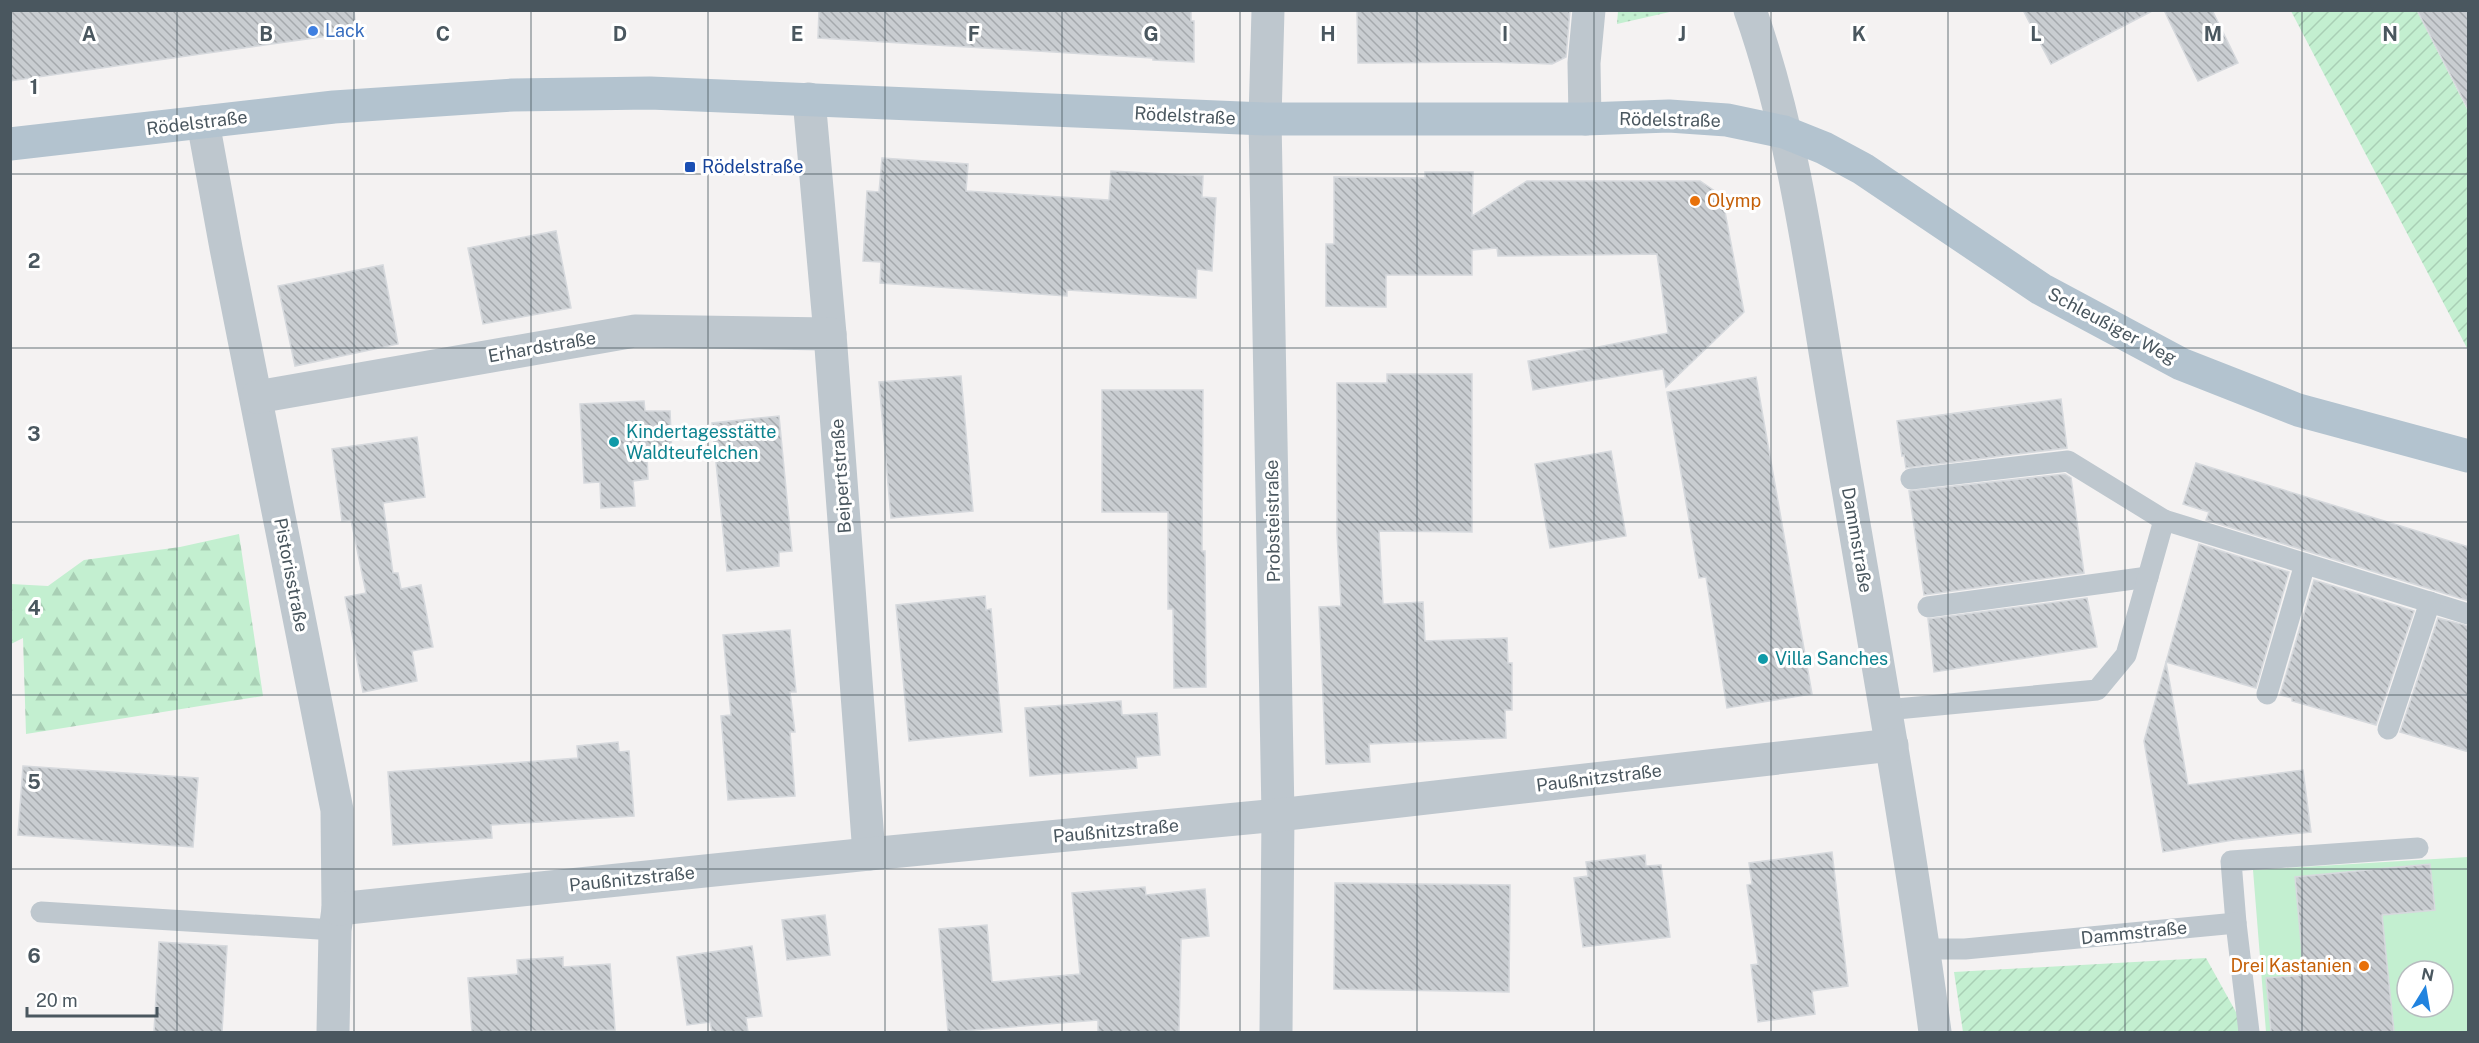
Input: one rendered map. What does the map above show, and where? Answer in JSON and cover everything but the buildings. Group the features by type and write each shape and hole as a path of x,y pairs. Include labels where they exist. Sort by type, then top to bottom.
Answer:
{"main road":[{"name":"Rödelstraße","path":"10,144 315,109 513,95 650,93 1265,119 1585,119 1669,116 1727,120 1784,132"},
{"name":"Schleußiger Weg","path":"1784,132 1824,148 1863,169 2041,289 2181,364 2298,410 2469,456"}],"street":[{"name":"Probsteistraße","path":"1268,10 1265,119 1278,815 1276,1032"},
{"path":"1585,119 1584,63 1589,10"},
{"name":"Dammstraße","path":"1750,10 1760,39 1784,132 1803,225 1892,745 1935,1032"},
{"name":"Beipertstraße","path":"809,99 830,334 869,854"},
{"name":"Pistorisstraße","path":"203,122 337,810 333,1032"},
{"name":"Erhardstraße","path":"257,397 635,331 830,334"},
{"name":"Paußnitzstraße","path":"336,920 869,854 1278,815 1892,745"}],"lane":[{"path":"1911,479 2068,461 2164,520 2469,614"},
{"path":"1886,710 2097,690 2126,655 2164,520"},
{"path":"2267,694 2305,564"},
{"path":"1928,607 2148,577"},
{"path":"2388,729 2430,602"},
{"path":"2248,1032 2231,861 2418,848"},
{"path":"42,912 336,920"},
{"name":"Dammstraße","path":"1924,949 1965,950 2236,923"}],"green space":[{"path":"1618,10 1674,11 1617,24"},
{"path":"2291,11 2417,11 2468,111 2468,350"},
{"path":"239,534 263,696 26,734 23,638 11,644 11,584 48,586 84,560 180,547"},
{"path":"2468,857 2468,1032 2266,1032 2253,870"},
{"path":"2206,958 2247,1032 1963,1032 1954,972"}],"place":[{"name":"Lack","path":"313,31"},
{"name":"Rödelstraße","path":"690,167"},
{"name":"Olymp","path":"1695,201"},
{"name":"Kindertagesstätte Waldteufelchen","path":"614,442"},
{"name":"Villa Sanches","path":"1763,659"},
{"name":"Drei Kastanien","path":"2364,966"}]}
